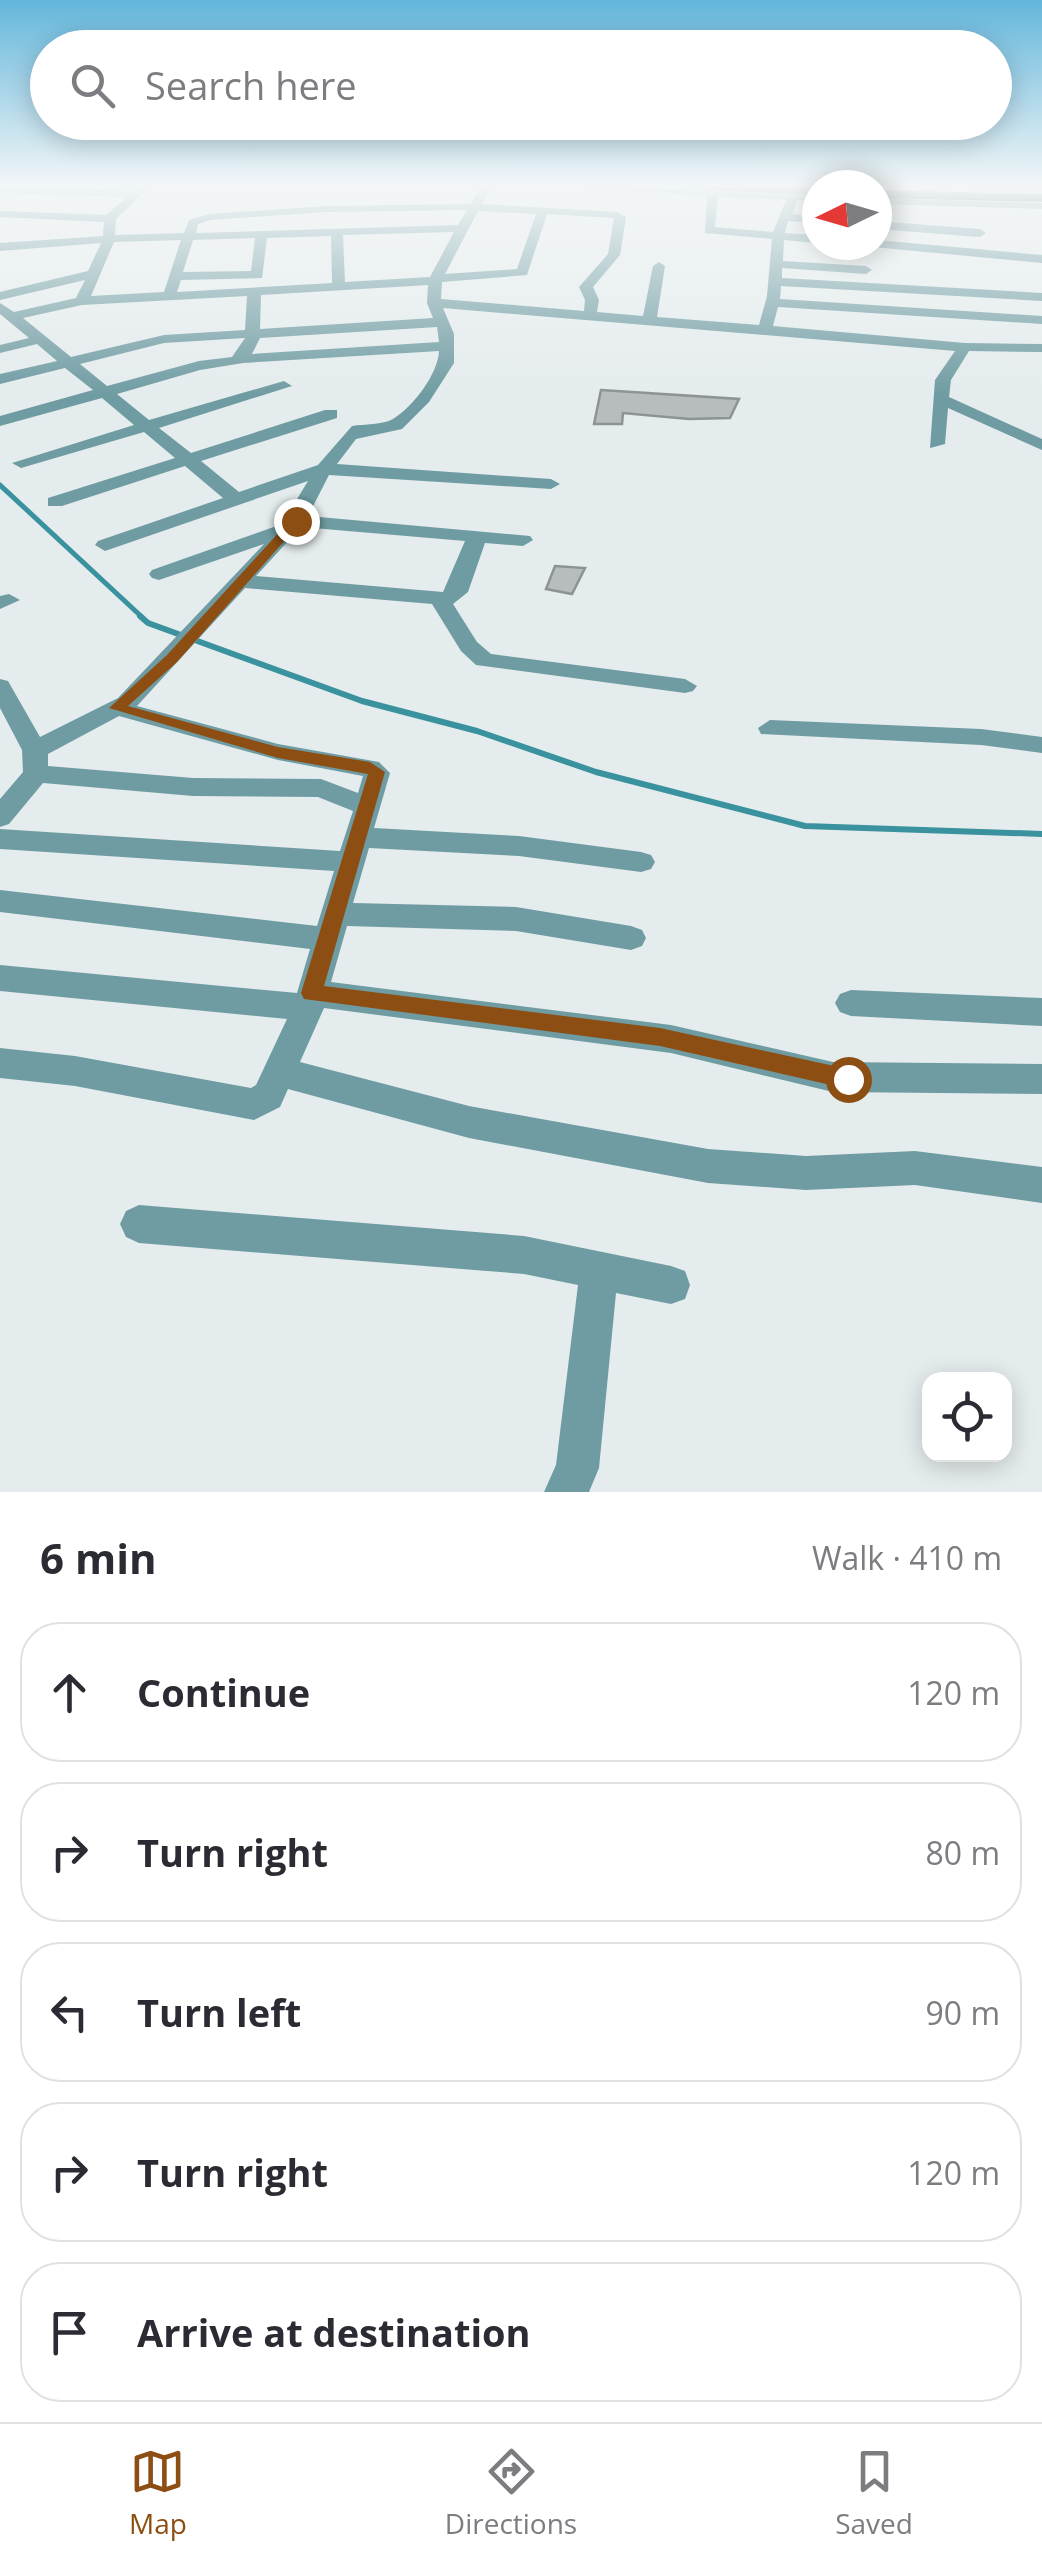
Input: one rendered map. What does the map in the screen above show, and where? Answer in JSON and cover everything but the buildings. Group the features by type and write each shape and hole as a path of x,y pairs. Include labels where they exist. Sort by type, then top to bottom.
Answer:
{"street":[{"path":"82,301 102,256"},
{"path":"169,297 180,256"},
{"path":"174,276 257,275 259,256"},
{"path":"338,256 339,288"},
{"path":"0,817 36,762 117,708 200,628 293,524 324,470 350,436 358,430 396,425 421,402 446,362 447,346 434,303 436,280 448,256"},
{"path":"6,314 82,301 339,288 522,272 528,256"},
{"path":"590,316 592,300 586,287 613,256"},
{"path":"765,330 774,292 777,256"},
{"path":"1005,256 1042,259"},
{"path":"776,264 881,271"},
{"path":"650,322 659,266"},
{"path":"0,296 94,274"},
{"path":"774,292 1042,297"},
{"path":"774,292 1042,308"},
{"path":"774,292 1042,320"},
{"path":"239,359 252,345 254,293"},
{"path":"434,303 965,347 1042,348"},
{"path":"6,314 235,498"},
{"path":"0,379 164,339 442,322"},
{"path":"0,350 41,339"},
{"path":"0,402 8,419 199,366 239,359 447,346"},
{"path":"936,444 942,380 965,347"},
{"path":"21,463 284,386"},
{"path":"949,402 1042,446"},
{"path":"56,502 331,414"},
{"path":"105,545 324,470 551,484"},
{"path":"159,574 293,524 524,540"},
{"path":"242,581 440,600 457,592 477,536"},
{"path":"440,600 469,646 484,660 684,686"},
{"path":"0,686 36,762"},
{"path":"0,1063 75,1070 246,1104 260,1102 268,1096 310,1000 377,776 370,768 293,756 117,708"},
{"path":"770,728 981,737 1042,745"},
{"path":"36,762 193,787 320,788 366,806"},
{"path":"0,838 352,850 519,846 641,862"},
{"path":"0,901 329,927 516,919 631,938"},
{"path":"0,978 310,1000 660,1037 833,1078 1042,1080"},
{"path":"851,1003 1042,1012"},
{"path":"279,1072 470,1122 708,1166 806,1174 890,1167 1042,1185"},
{"path":"139,1224 396,1242 524,1256 671,1284"},
{"path":"566,1492 577,1468 599,1270"}],"waterway":[{"path":"0,485 143,618"},
{"path":"140,616 148,623 362,701 477,731 596,772 805,826 1042,834"}],"route":[{"path":"296,521 172,658 117,708 278,752 377,772 312,993 660,1037 848,1079"}]}
